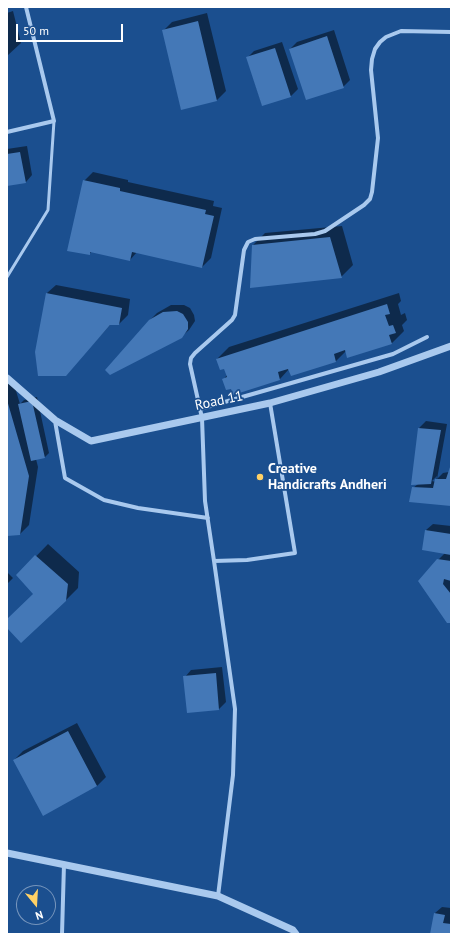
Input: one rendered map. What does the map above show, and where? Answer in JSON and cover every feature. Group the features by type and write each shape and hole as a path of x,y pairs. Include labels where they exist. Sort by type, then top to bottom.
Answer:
{"street":[{"path":"7,132 54,122 26,7"},
{"path":"218,896 233,775 235,709 205,501 202,418 190,361 195,352 232,320 235,315 244,250 248,242 254,239 316,234 325,231 364,205 370,199 378,138 371,70 375,49 380,42 386,37 401,31 451,32"},
{"path":"200,409 393,354 427,337"},
{"name":"Road 11","path":"7,378 55,420 91,441 270,403 379,372 451,346"},
{"path":"214,561 247,560 295,553 270,403"},
{"path":"55,420 66,478 104,500 138,508 208,518"},
{"path":"7,853 218,896 293,930 296,934"},
{"path":"62,934 64,864"}],"lane":[{"path":"7,277 48,210 54,122"}],"building":[{"path":"198,21 217,101 181,110 162,30"},
{"path":"327,36 344,88 306,100 289,49"},
{"path":"275,48 291,97 262,106 246,57"},
{"path":"20,152 26,183 7,186 7,154"},
{"path":"83,180 120,188 120,191 206,210 205,214 214,216 202,268 132,252 130,261 90,252 90,255 67,251"},
{"path":"330,237 342,278 250,288 252,245"},
{"path":"46,293 122,308 119,325 110,325 66,376 38,376 35,352"},
{"path":"387,304 390,314 385,315 389,326 393,325 396,333 389,335 392,344 347,358 345,350 334,354 336,362 291,376 288,369 278,372 280,380 233,395 231,389 226,390 222,379 227,377 224,369 220,370 216,359"},
{"path":"177,311 183,314 188,322 188,329 182,338 110,375 105,370 149,320 163,312"},
{"path":"7,400 29,476 20,535 7,536"},
{"path":"32,401 45,458 31,461 18,404"},
{"path":"418,428 441,430 431,484 411,485"},
{"path":"451,464 451,506 409,502 412,487 433,488 435,479 446,479"},
{"path":"425,530 451,534 451,555 422,550"},
{"path":"35,555 68,584 66,601 21,643 7,628 7,619 33,594 16,575"},
{"path":"437,559 451,561 451,581 444,579 443,584 451,594 451,623 447,623 418,581"},
{"path":"216,673 219,710 187,713 183,676"},
{"path":"68,731 97,786 43,816 13,760"},
{"path":"434,913 445,915 443,923 451,924 451,934 430,934"}],"place":[{"name":"Creative Handicrafts Andheri","path":"260,477"}]}
